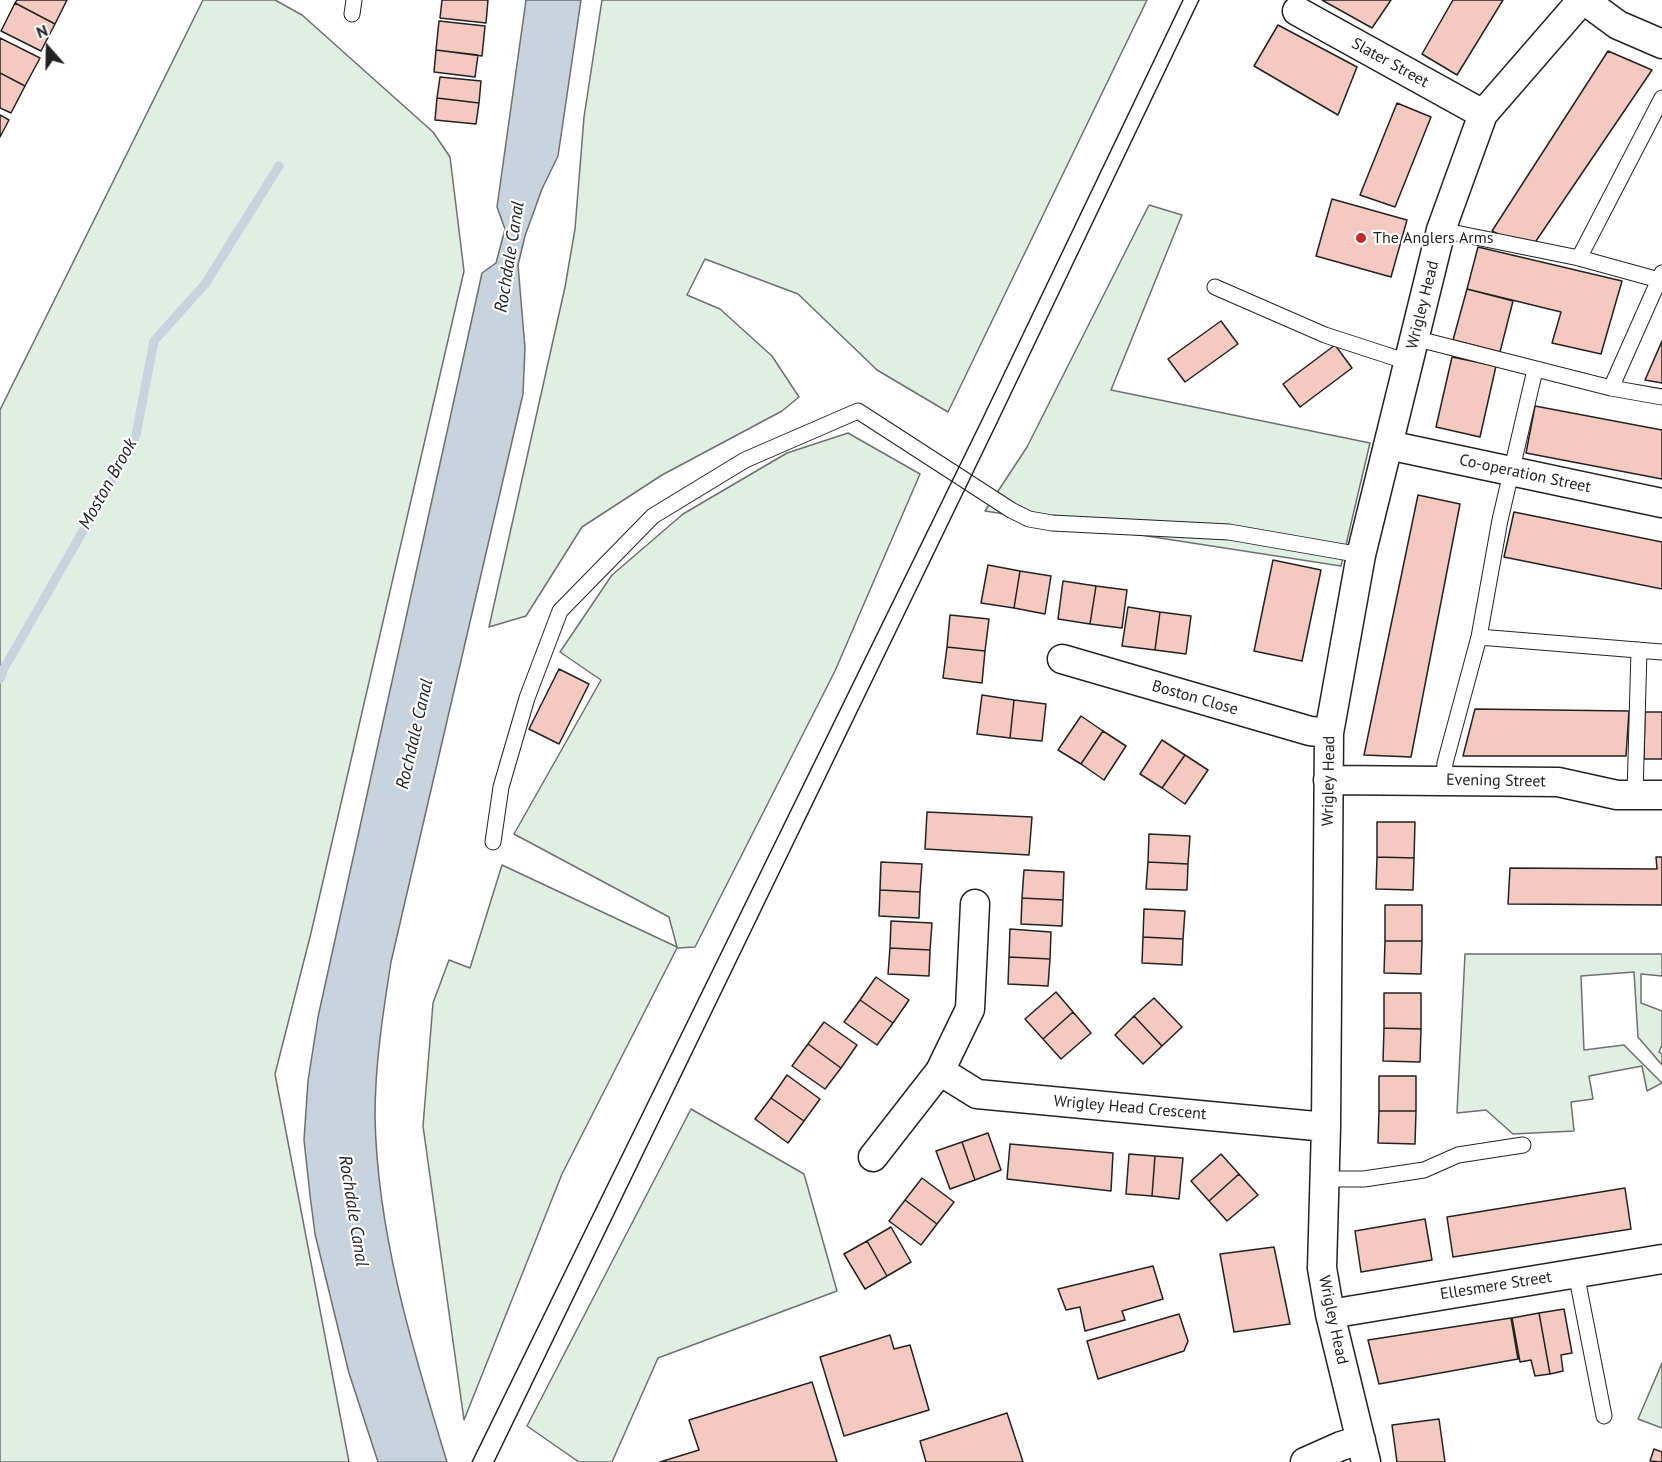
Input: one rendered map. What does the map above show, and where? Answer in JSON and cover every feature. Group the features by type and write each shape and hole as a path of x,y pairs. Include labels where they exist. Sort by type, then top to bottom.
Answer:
{"street":[{"path":"1483,114 1583,0 1618,26 1662,44"},
{"name":"Slater Street","path":"1297,11 1483,114"},
{"name":"Wrigley Head","path":"1363,1451 1330,1314 1322,1268 1326,1127 1329,733 1361,555 1411,350 1441,230 1483,114"},
{"name":"Co-operation Street","path":"1388,445 1662,503"},
{"name":"Boston Close","path":"1062,659 1310,731 1329,733"},
{"name":"Evening Street","path":"1328,780 1558,782 1617,795 1648,795"},
{"path":"873,1157 940,1071 970,1009 975,904"},
{"name":"Wrigley Head Crescent","path":"940,1071 977,1094 1326,1127"},
{"name":"Ellesmere Street","path":"1330,1314 1662,1259"},
{"path":"1305,1462 1363,1451"}],"lane":[{"path":"1579,258 1662,98"},
{"path":"1441,230 1661,276 1611,388"},
{"path":"1215,288 1325,335 1535,370 1611,388 1662,397"},
{"path":"1444,780 1445,763 1479,637 1500,520 1535,370"},
{"path":"494,842 501,787 527,699 560,611 653,516 745,460 858,411 1001,504 1029,519 1052,523 1229,532 1361,555"},
{"path":"1479,637 1662,652"},
{"path":"1639,650 1648,795"},
{"path":"1325,1179 1364,1179 1424,1170 1458,1155 1523,1144"},
{"path":"1576,1273 1604,1416"}],"green space":[{"path":"203,0 275,0 302,15 433,132 450,157 464,271 311,933 275,1074 349,1462 0,1462 0,410"},
{"path":"602,0 1147,0 948,412 877,370 798,294 705,259 687,295 720,309 772,356 799,397 782,411 662,475 582,527 526,616 489,627 565,287 575,229 584,117"},
{"path":"1149,205 1182,215 1111,390 1370,443 1341,566 985,511 1027,447"},
{"path":"848,433 920,474 835,671 695,947 677,948 562,1174 464,1420 423,1126 433,1003 449,960 470,968 502,865 677,947 669,917 514,834 601,680 560,652 612,575 683,514 787,453"},
{"path":"1465,954 1662,954 1662,976 1641,974 1641,1003 1662,1011 1662,1045 1659,1052 1662,1054 1662,1065 1638,1037 1634,972 1581,976 1584,1050 1624,1045 1662,1083 1647,1091 1642,1066 1589,1076 1593,1099 1571,1102 1574,1131 1513,1134 1486,1110 1457,1113"},
{"path":"691,1109 804,1174 837,1291 658,1358 612,1462 579,1462 527,1426"},
{"path":"1662,1363 1662,1428 1638,1419"}],"water":[{"name":"Rochdale Canal","path":"526,0 581,0 558,156 542,189 525,236 518,265 525,348 523,394 391,962 376,1077 377,1160 390,1248 410,1334 447,1462 378,1462 349,1373 315,1234 304,1140 308,1081 318,1017 482,273 496,263 505,229 497,207"}],"building":[{"path":"17,0 67,0 55,24 15,3"},
{"path":"442,0 488,0 486,23 440,18"},
{"path":"1322,0 1391,0 1372,28"},
{"path":"1453,0 1503,0 1457,75 1422,54"},
{"path":"15,3 55,24 41,51 1,31"},
{"path":"439,21 485,26 482,56 436,50"},
{"path":"1278,25 1357,67 1338,115 1254,66"},
{"path":"0,38 40,58 25,86 0,73"},
{"path":"436,50 478,55 475,77 434,72"},
{"path":"1608,51 1652,70 1534,244 1514,242 1492,231"},
{"path":"0,73 25,86 11,113 0,108"},
{"path":"440,77 481,81 479,103 437,98"},
{"path":"437,98 479,103 476,124 435,120"},
{"path":"1397,103 1431,117 1395,207 1360,195"},
{"path":"0,115 9,120 0,137"},
{"name":"The Anglers Arms","path":"1332,199 1407,220 1391,277 1316,256"},
{"path":"1478,247 1622,281 1601,354 1552,343 1561,312 1467,289"},
{"path":"1467,289 1513,301 1500,352 1453,340"},
{"path":"1221,321 1238,344 1185,382 1168,359"},
{"path":"1662,341 1662,383 1645,380"},
{"path":"1335,345 1352,368 1300,407 1283,384"},
{"path":"1452,357 1496,366 1480,437 1436,427"},
{"path":"1535,406 1662,430 1662,479 1526,453"},
{"path":"1418,495 1460,504 1411,757 1364,755"},
{"path":"1514,512 1662,542 1662,589 1504,557"},
{"path":"1273,560 1321,570 1302,661 1254,651"},
{"path":"988,565 1020,571 1014,608 981,603"},
{"path":"1020,571 1051,576 1045,614 1014,608"},
{"path":"1063,581 1096,586 1090,624 1058,619"},
{"path":"1096,586 1127,590 1122,628 1090,624"},
{"path":"1128,607 1160,612 1155,650 1122,646"},
{"path":"1160,612 1191,616 1186,654 1155,650"},
{"path":"950,615 989,619 985,651 947,647"},
{"path":"947,647 985,651 982,683 943,678"},
{"path":"559,669 589,684 559,744 529,729"},
{"path":"982,695 1014,700 1010,738 977,734"},
{"path":"1014,700 1046,704 1042,741 1010,738"},
{"path":"1475,709 1629,711 1626,756 1463,756"},
{"path":"1645,712 1662,712 1662,759 1644,759"},
{"path":"1081,716 1103,731 1081,764 1058,750"},
{"path":"1103,731 1126,746 1104,780 1081,764"},
{"path":"1162,740 1185,755 1162,788 1140,774"},
{"path":"1185,755 1208,770 1185,804 1162,788"},
{"path":"927,812 1032,817 1029,855 925,849"},
{"path":"1377,822 1415,822 1414,858 1377,857"},
{"path":"1149,834 1190,836 1188,864 1148,862"},
{"path":"1377,857 1414,858 1413,890 1376,889"},
{"path":"1656,857 1662,857 1662,905 1508,904 1510,868 1657,869"},
{"path":"881,862 922,864 920,892 880,890"},
{"path":"1148,862 1188,864 1187,890 1146,889"},
{"path":"1024,870 1064,872 1063,900 1022,898"},
{"path":"880,890 920,892 919,918 879,916"},
{"path":"1022,898 1063,900 1062,926 1021,924"},
{"path":"1385,905 1422,905 1422,941 1385,941"},
{"path":"1144,909 1185,911 1183,939 1143,937"},
{"path":"891,921 932,923 930,950 890,948"},
{"path":"1010,929 1051,932 1050,959 1009,957"},
{"path":"1143,937 1183,939 1182,965 1142,963"},
{"path":"1385,941 1422,941 1421,974 1384,973"},
{"path":"890,948 930,950 929,976 888,974"},
{"path":"1009,957 1050,959 1048,986 1008,984"},
{"path":"876,977 909,1000 893,1023 860,1000"},
{"path":"1056,992 1073,1012 1043,1039 1025,1019"},
{"path":"1384,993 1421,993 1421,1029 1384,1028"},
{"path":"1154,998 1182,1027 1162,1046 1134,1016"},
{"path":"860,1000 893,1023 877,1045 844,1022"},
{"path":"1073,1012 1091,1033 1061,1059 1043,1039"},
{"path":"1134,1016 1162,1046 1143,1064 1115,1035"},
{"path":"824,1022 857,1045 841,1068 808,1044"},
{"path":"1384,1028 1421,1029 1420,1062 1383,1061"},
{"path":"808,1044 841,1068 825,1089 792,1066"},
{"path":"787,1075 820,1099 804,1121 771,1098"},
{"path":"1379,1076 1416,1076 1416,1111 1379,1111"},
{"path":"771,1098 804,1121 788,1143 755,1119"},
{"path":"1379,1111 1416,1111 1415,1144 1378,1143"},
{"path":"988,1133 1001,1170 975,1180 962,1142"},
{"path":"962,1142 975,1180 950,1189 936,1151"},
{"path":"1010,1144 1113,1153 1111,1191 1007,1179"},
{"path":"1129,1154 1155,1156 1152,1196 1126,1194"},
{"path":"1221,1154 1239,1174 1209,1201 1191,1181"},
{"path":"1155,1156 1183,1158 1179,1199 1152,1196"},
{"path":"1239,1174 1258,1195 1227,1221 1209,1201"},
{"path":"922,1178 954,1202 937,1224 905,1200"},
{"path":"1625,1188 1631,1229 1453,1257 1447,1217"},
{"path":"905,1200 937,1224 921,1245 889,1221"},
{"path":"1425,1219 1432,1260 1361,1272 1355,1231"},
{"path":"891,1227 911,1262 887,1276 867,1241"},
{"path":"867,1241 887,1276 865,1289 844,1254"},
{"path":"1274,1247 1290,1324 1234,1332 1220,1254"},
{"path":"1153,1266 1163,1299 1122,1311 1125,1320 1085,1331 1080,1307 1066,1310 1058,1289"},
{"path":"1564,1309 1572,1353 1561,1355 1563,1371 1550,1374 1539,1313"},
{"path":"1539,1313 1550,1374 1535,1376 1531,1360 1520,1362 1512,1318"},
{"path":"1179,1314 1188,1341 1184,1351 1098,1379 1087,1341"},
{"path":"1511,1318 1518,1359 1379,1384 1368,1340"},
{"path":"890,1335 894,1349 910,1345 929,1410 844,1436 820,1357"},
{"path":"812,1382 837,1462 660,1462 699,1450 689,1420"},
{"path":"1007,1413 1023,1462 926,1462 920,1441"},
{"path":"1439,1419 1445,1462 1397,1462 1392,1425"},
{"path":"1654,1449 1662,1452 1662,1462 1650,1461"}],"waterway":[{"name":"Moston Brook","path":"0,679 136,435 154,341 205,284 279,166"}],"tram line":[{"path":"472,1462 981,422 1183,0"},
{"path":"494,1462 1199,0"}],"place":[{"name":"The Anglers Arms","path":"1361,238"}]}
